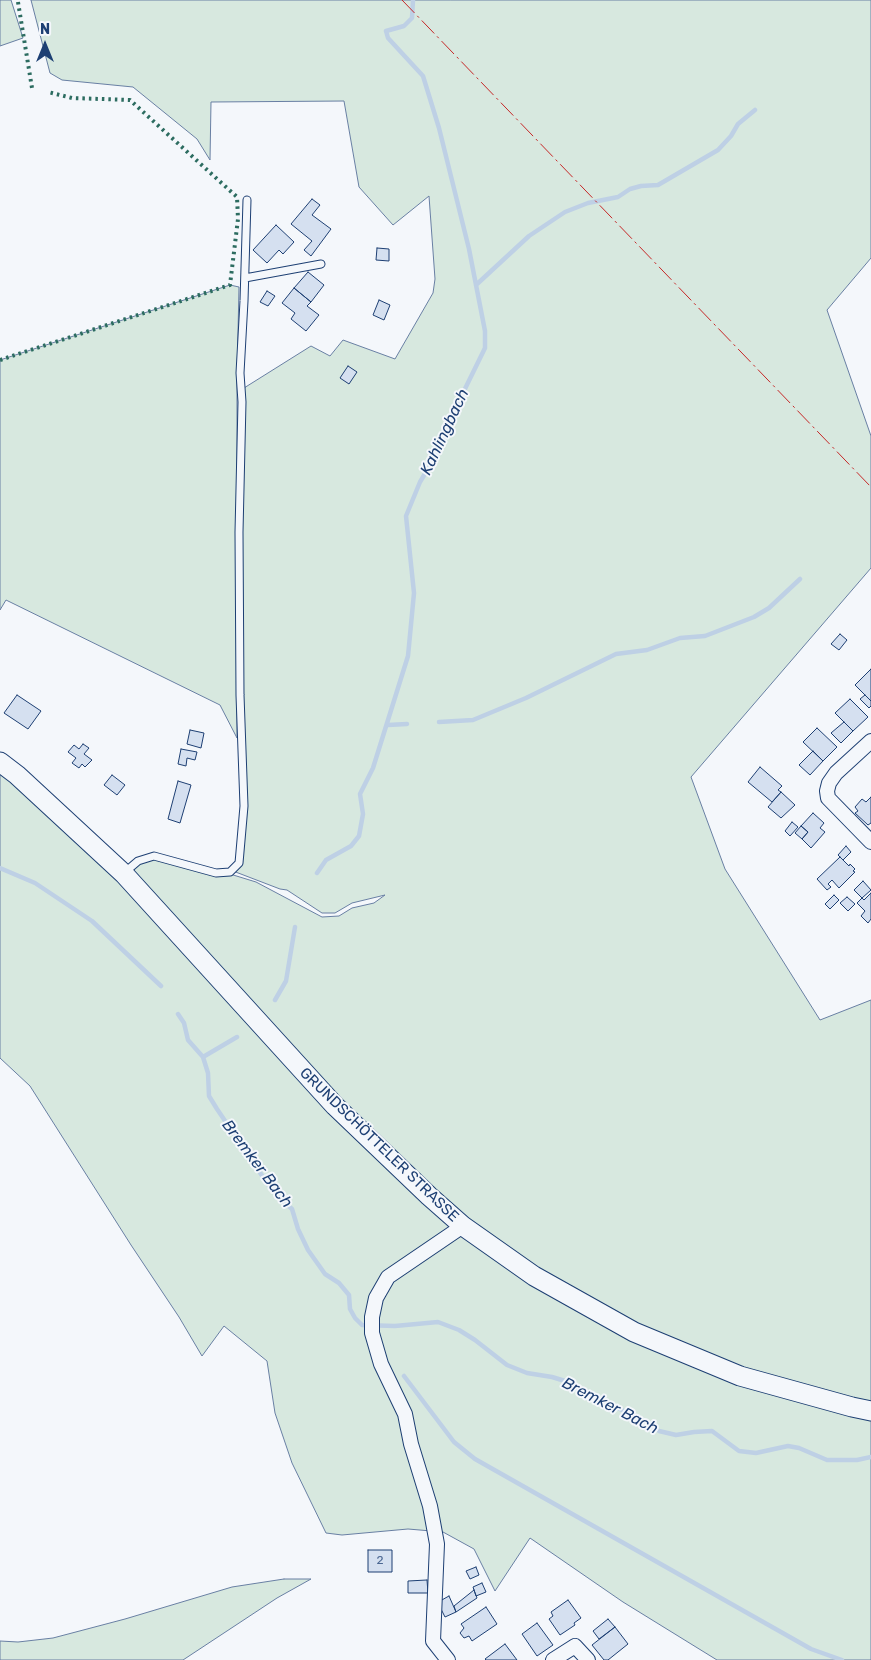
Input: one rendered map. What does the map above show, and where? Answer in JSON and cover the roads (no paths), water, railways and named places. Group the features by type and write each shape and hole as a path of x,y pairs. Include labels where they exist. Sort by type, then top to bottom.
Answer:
{"main road":[{"name":"GRUNDSCHÖTTELER STRASSE","path":"0,762 17,775 124,874 335,1106 428,1196 463,1226 534,1276 634,1332 740,1376 871,1411"}],"street":[{"path":"871,741 836,773 829,783 827,791 828,798 871,842"},
{"path":"448,1660 433,1641 437,1544 430,1506 410,1444 405,1414 381,1364 372,1333 372,1317 376,1298 388,1277 463,1226"},
{"path":"553,1660 575,1646 588,1660"}],"lane":[{"path":"124,874 138,861 154,856 216,873 230,872 239,863 244,806 240,695 239,532 242,402 240,373 247,200"},
{"path":"245,278 322,264"}],"waterway":[{"name":"Kahlingbach","path":"317,873 326,860 351,846 359,836 363,814 360,794 373,768 408,656 414,593 406,516 420,482 441,447 460,399 485,348 485,331 469,249 439,128 423,76 388,38 386,31 404,26 412,18 413,0"},
{"path":"476,285 529,236 565,212 588,203 618,197 630,189 658,185 718,150 731,136 738,124 755,110"},
{"path":"439,722 473,720 526,698 616,654 647,650 680,638 705,636 754,617 769,608 800,579"},
{"path":"388,725 407,724"},
{"name":"Bremker Bach","path":"0,868 35,883 92,921 161,986"},
{"path":"275,1000 286,981 295,927"},
{"name":"Bremker Bach","path":"178,1014 184,1023 188,1040 203,1057 208,1073 209,1096 267,1183 278,1197 292,1209 298,1229 308,1250 325,1274 339,1283 349,1295 350,1309 362,1325 395,1326 438,1322 459,1330 507,1365 527,1373 565,1381 592,1400 613,1406 640,1418 659,1431 676,1435 712,1431 739,1451 756,1453 788,1446 799,1448 827,1460 857,1460 871,1457"},
{"path":"203,1057 237,1037"},
{"path":"404,1376 454,1442 475,1459 811,1649 842,1660"}]}
